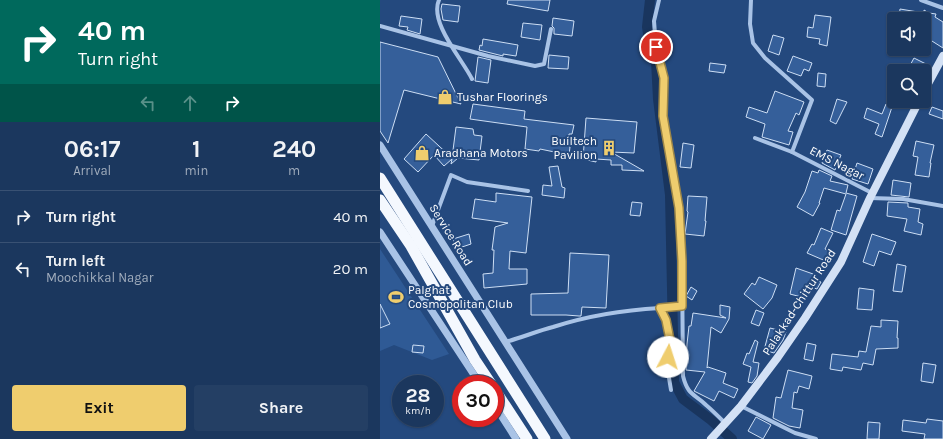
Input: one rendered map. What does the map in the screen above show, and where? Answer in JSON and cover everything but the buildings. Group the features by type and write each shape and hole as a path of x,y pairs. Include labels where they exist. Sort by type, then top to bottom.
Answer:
{"highway":[{"path":"380,178 545,439"},
{"path":"380,200 411,246 475,360 485,375"},
{"path":"504,404 527,439"}],"main road":[{"path":"931,78 943,56"},
{"name":"Palakkad-Chittur Road","path":"712,438 741,406 801,325 841,262 871,196 915,108"}],"street":[{"path":"439,0 437,4 438,20 451,46 472,79"},
{"path":"659,0 654,21 656,47 664,78 663,116 679,208 682,261 683,369 686,387 692,395 705,404 725,423"},
{"path":"751,0 750,24 753,44 765,58 812,100 792,152"},
{"path":"921,0 943,8"},
{"path":"380,26 488,56 535,66 544,64 551,29"},
{"name":"EMS Nagar","path":"755,138 792,152 871,196"},
{"name":"Service Road","path":"380,145 567,439"},
{"path":"432,227 451,175 467,182 528,192"},
{"path":"871,196 903,199 943,206"},
{"path":"380,232 474,375"},
{"path":"505,342 526,337 553,327 620,311 682,306"},
{"path":"660,308 666,320 670,340 667,348 668,372 671,390"},
{"path":"741,406 795,433 816,439"},
{"path":"504,420 516,439"}],"shaded area":[{"name":"Palghat Cosmopolitan Club","path":"380,249 449,354 432,360 394,345 380,351"}],"waterway":[{"path":"650,0 647,27 650,46 656,61 658,99 670,195 674,382 683,399 711,420 732,439"}],"place":[{"name":"Tushar Floorings","path":"445,97"},
{"name":"Builtech Pavilion","path":"609,148"},
{"name":"Aradhana Motors","path":"422,153"},
{"name":"Palghat Cosmopolitan Club","path":"396,297"}],"route":[{"path":"656,47 664,78 663,116 679,208 682,261 682,306 660,308 666,320 670,340 667,348 668,357"}]}
